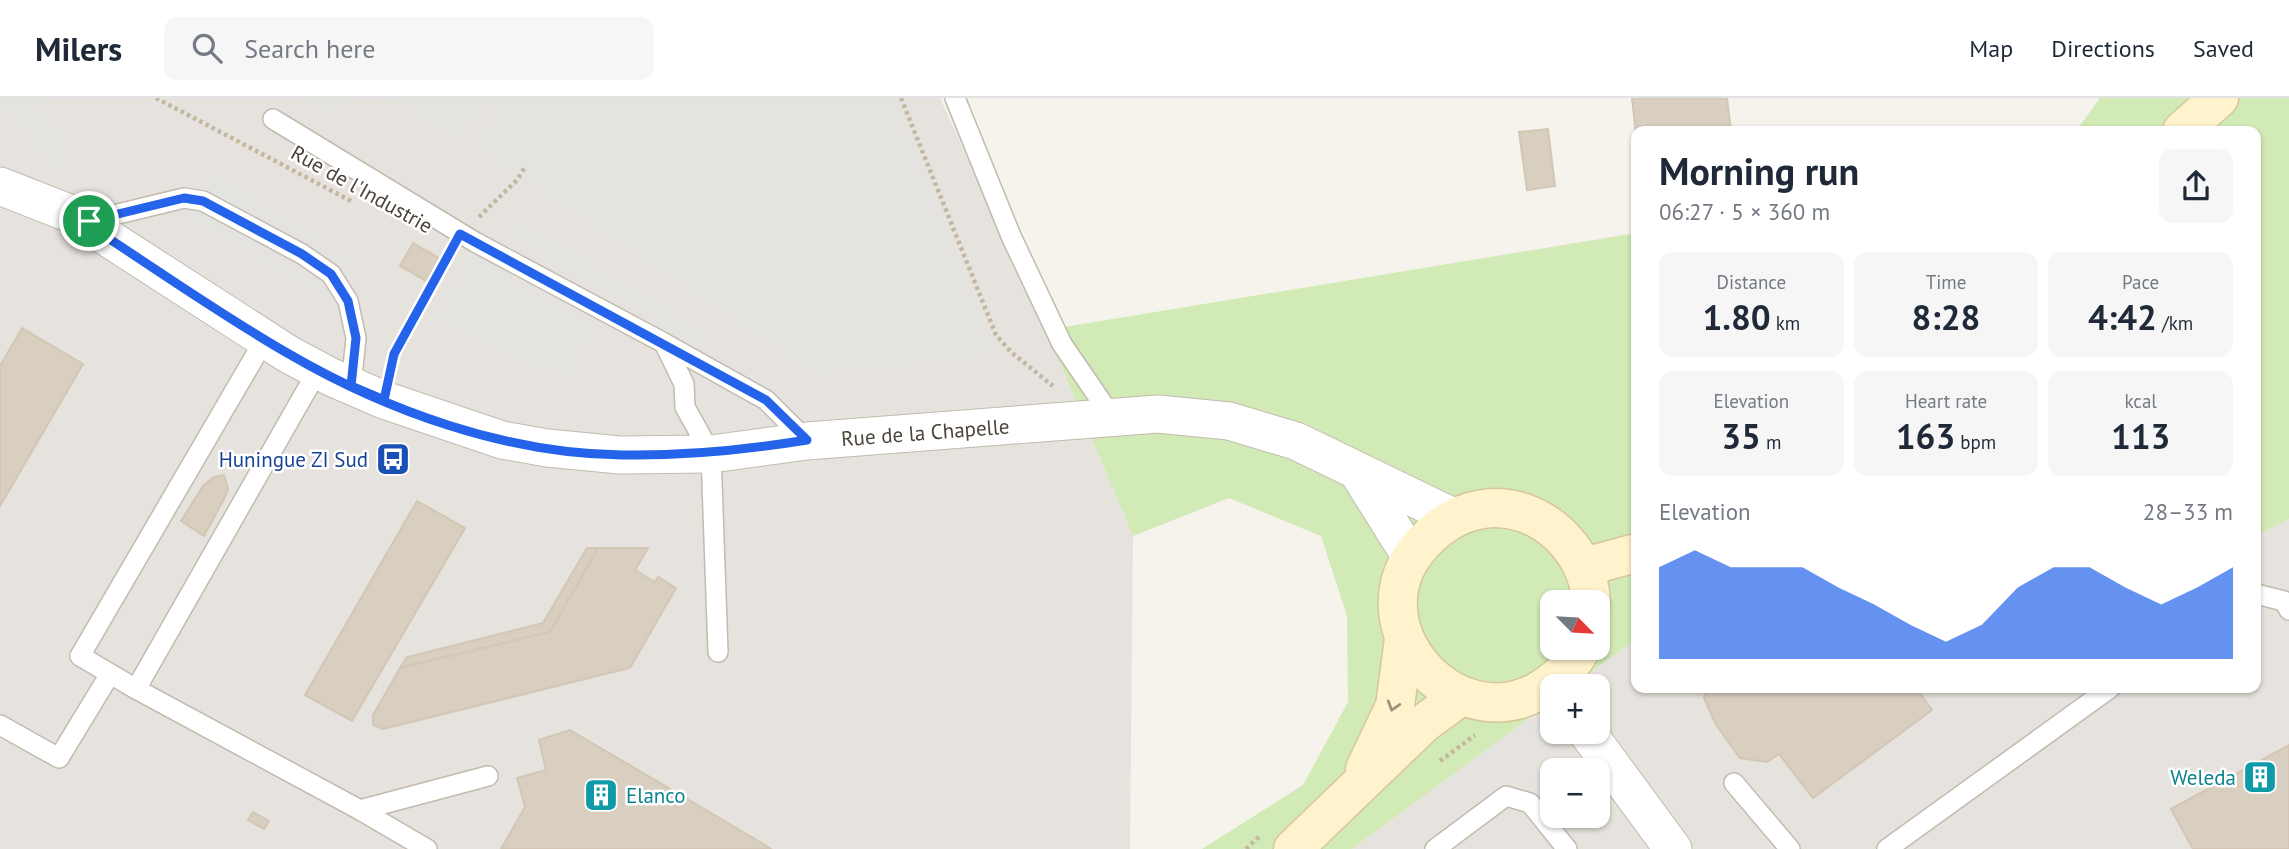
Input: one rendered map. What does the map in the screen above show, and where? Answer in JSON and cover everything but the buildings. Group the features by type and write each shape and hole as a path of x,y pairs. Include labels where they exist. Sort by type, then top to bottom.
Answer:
{"main road":[{"path":"2188,126 2219,98"},
{"path":"1353,793 1395,706 1404,639 1398,597 1411,557 1430,534 1455,518 1484,509 1515,511 1534,518 1567,541 1588,585 1631,555"},
{"path":"1404,639 1426,674 1461,696 1493,702 1525,698 1540,691"},
{"path":"1563,674 1575,660"},
{"path":"1293,849 1423,724 1461,696"}],"street":[{"name":"Rue de la Chapelle","path":"0,186 89,221 105,236 318,370 368,393 463,429 547,448 620,456 711,454 807,440 1158,414 1229,421 1296,441 1359,474 1455,518"},
{"path":"1359,474 1411,557"},
{"path":"1596,744 1673,849"}],"lane":[{"path":"955,98 1011,236 1062,344 1112,417"},
{"path":"273,119 460,234 766,400 807,440"},
{"path":"89,221 184,198 203,201 302,254 331,274 348,301 368,393"},
{"path":"265,339 80,656 427,849"},
{"path":"664,343 684,384 685,407 711,454 718,652"},
{"path":"136,689 318,370"},
{"path":"2261,595 2284,601 2289,610"},
{"path":"0,725 59,758 110,674"},
{"path":"1887,849 2103,693"},
{"path":"360,810 488,776"},
{"path":"1734,783 1790,849"},
{"path":"1435,849 1506,796 1530,803 1567,849"}],"path":[{"name":"Rue de l'Industrie","path":"156,98 355,203"},
{"path":"448,255 460,234 517,180 525,167"},
{"name":"Rue de l'Industrie","path":"368,393 394,354 448,255 436,249"}],"shaded area":[{"path":"0,98 940,98 1046,330 1133,536 1130,849 0,849"},
{"path":"0,98 37,98 80,153 52,175 0,109"},
{"path":"298,98 348,98 335,120"},
{"path":"387,98 491,98 462,145"},
{"path":"502,98 894,98 1000,356 816,378 471,149"},
{"path":"205,163 360,261 330,308 175,210"},
{"path":"512,211 714,333 700,355 498,233"},
{"path":"475,242 605,314 573,377 527,371 429,321"},
{"path":"2289,519 2289,849 1352,849 1540,710 1540,744 1610,744 1610,674 1589,674 1631,643 1631,693 2261,693 2261,533"}],"green space":[{"path":"2100,98 2289,98 2289,519 2261,533 2261,126 2080,126"},
{"path":"1631,234 1631,643 1610,658 1610,590 1540,590 1540,660 1608,660 1589,674 1540,674 1540,710 1352,849 1202,849 1303,785 1348,702 1347,616 1321,536 1229,498 1133,536 1046,330"}],"place":[{"name":"Huningue ZI Sud","path":"393,459"},
{"name":"Weleda","path":"2260,777"},
{"name":"Elanco","path":"601,795"}],"route":[{"path":"89,221 105,236 288,354 331,377 384,400 463,429 502,440 547,448 620,456 726,453 807,440 766,400 460,234 394,354 384,400 351,386 356,338 348,301 331,274 302,254 203,201 184,198 89,221"}]}
